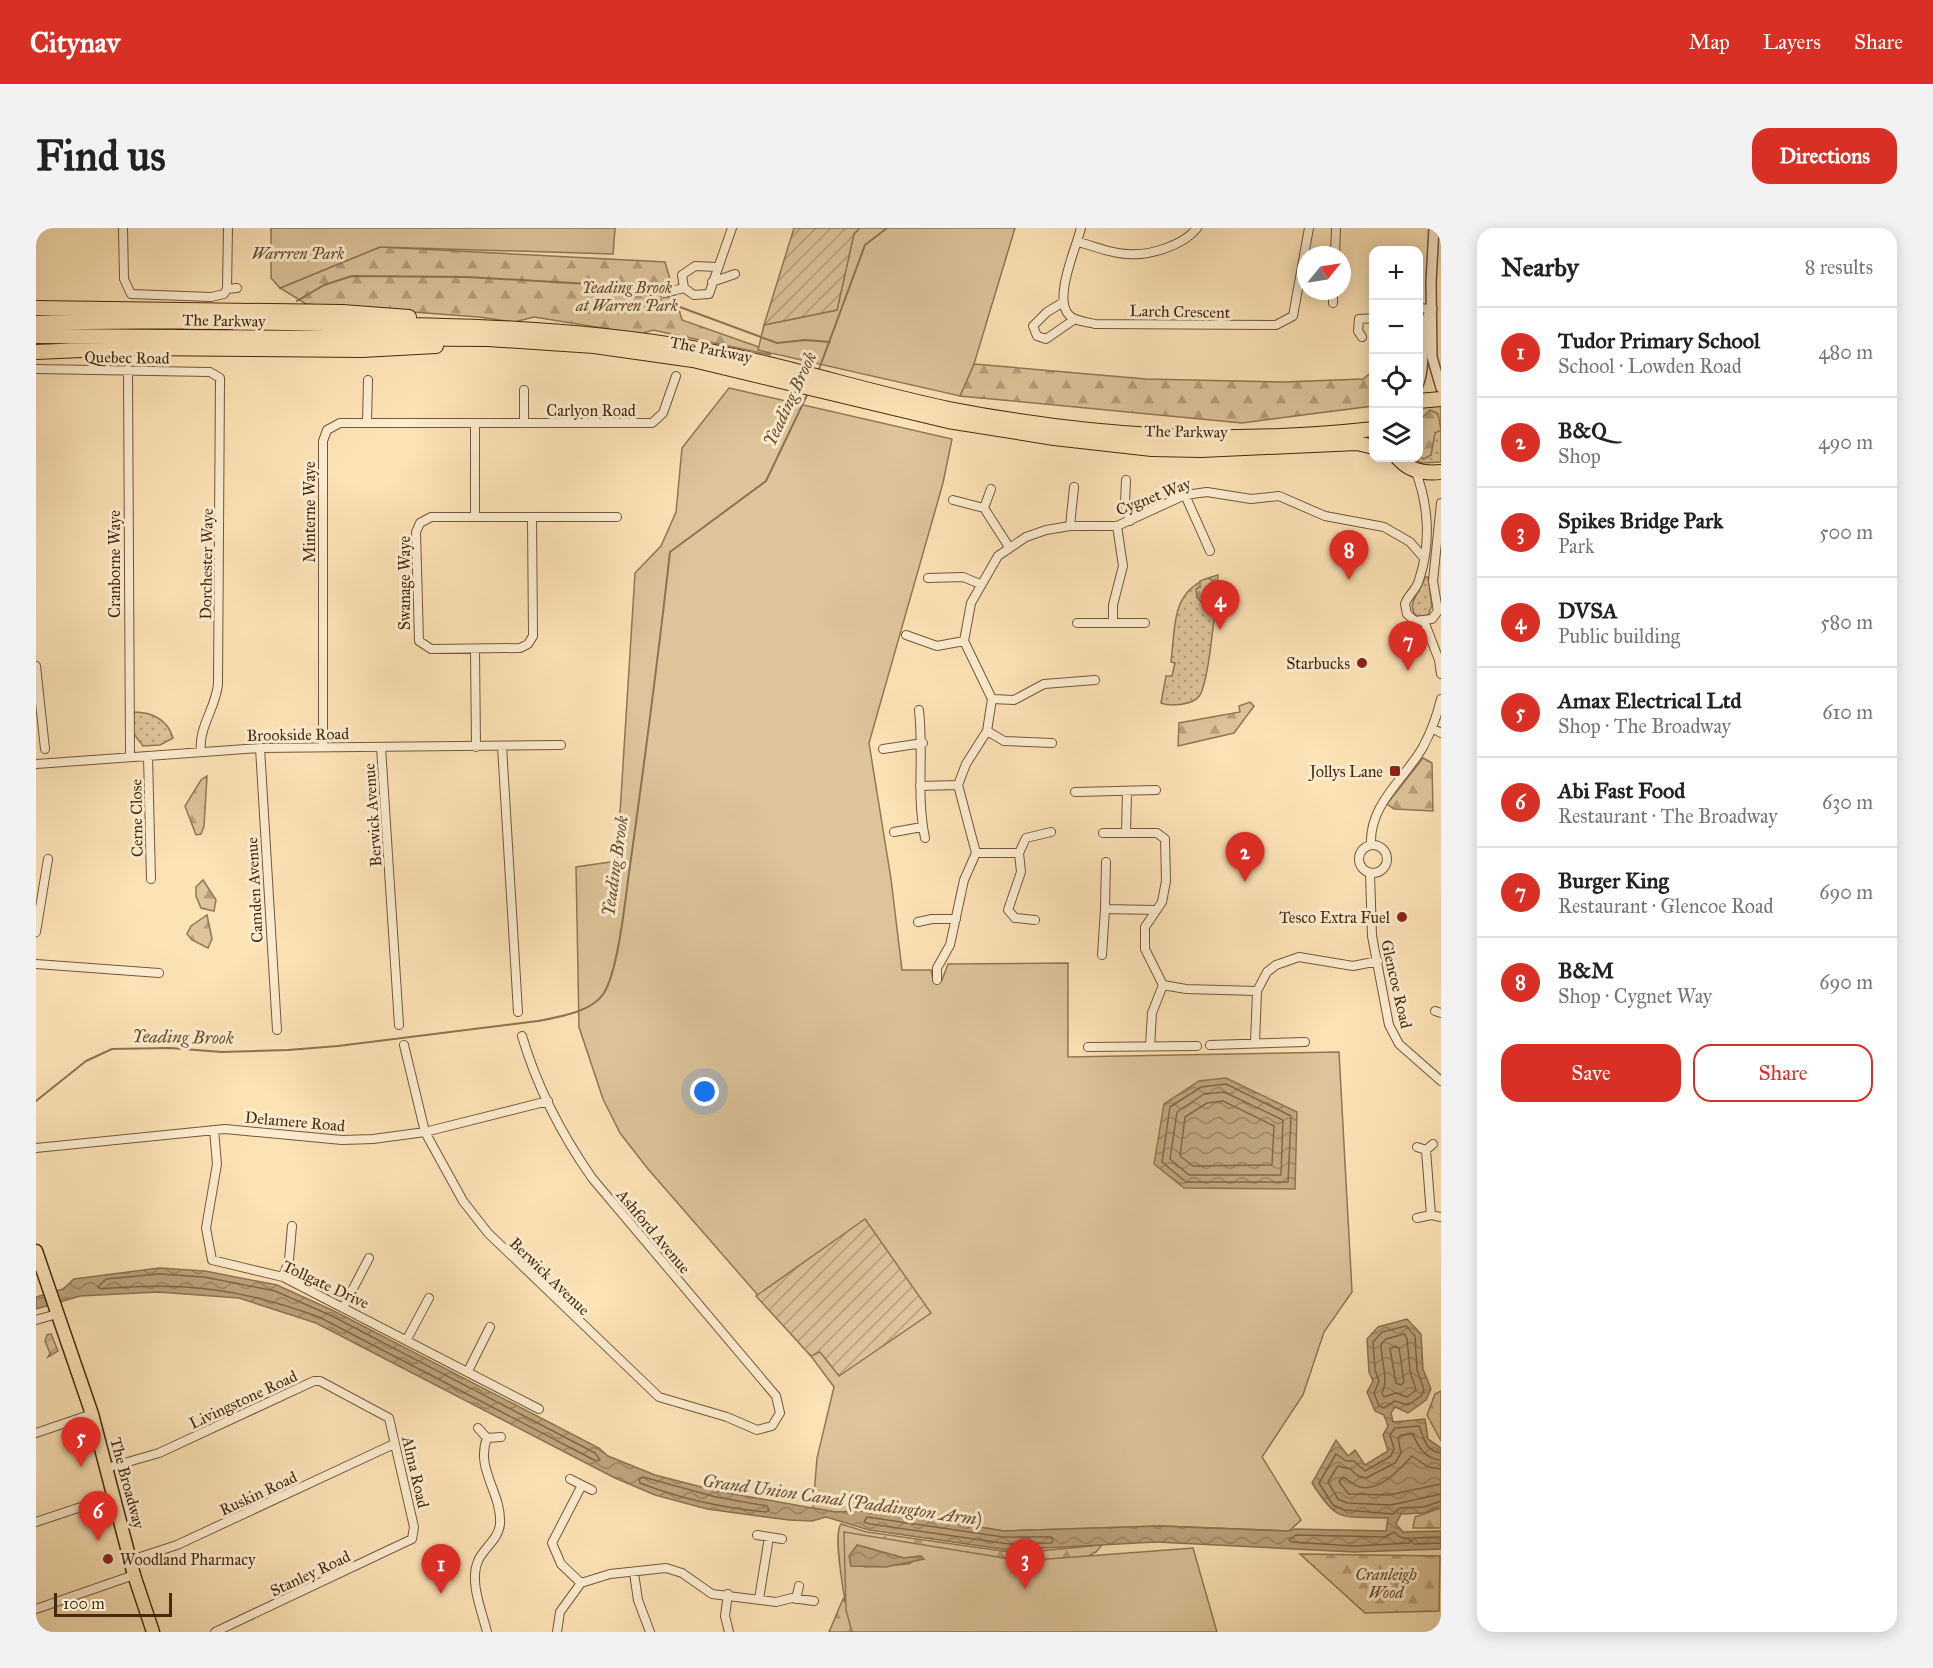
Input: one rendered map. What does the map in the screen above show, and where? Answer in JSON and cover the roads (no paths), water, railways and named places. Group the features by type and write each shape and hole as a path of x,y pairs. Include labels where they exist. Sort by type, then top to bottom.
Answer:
{"highway":[{"path":"36,308 366,312 489,333"},
{"name":"The Parkway","path":"36,323 243,322 489,333 693,360 799,377 897,410 1001,431 1152,449 1201,450 1357,444 1369,446"},
{"path":"36,352 128,348 372,350 446,345 489,333"},
{"name":"The Parkway","path":"36,336 489,333"},
{"name":"The Parkway","path":"831,386 981,414 1150,437 1310,436 1369,430"},
{"path":"1423,400 1441,399"},
{"path":"1403,462 1428,474 1441,472"}],"main road":[{"name":"The Broadway","path":"36,1251 92,1414 135,1575 153,1632"}],"street":[{"path":"123,228 124,279 131,294 211,297 224,294 227,289 228,228"},
{"path":"717,267 695,266 682,275 684,288 694,295 709,294 732,228"},
{"path":"1062,303 1047,312 1033,326 1037,336 1046,339 1075,319 1067,313 1062,303 1062,293 1081,228"},
{"path":"1078,242 1129,254 1161,249 1191,236 1197,228"},
{"name":"Larch Crescent","path":"1075,319 1095,324 1276,325 1293,316 1309,228"},
{"path":"1335,246 1336,228"},
{"path":"1434,228 1435,306 1432,357 1441,388"},
{"path":"712,282 735,274"},
{"path":"227,289 237,288"},
{"path":"664,293 684,288"},
{"path":"1423,373 1426,317 1435,306"},
{"path":"1362,337 1358,332 1359,319 1369,318"},
{"name":"Quebec Road","path":"36,369 210,372 218,375"},
{"name":"Cranborne Waye","path":"128,370 130,757"},
{"name":"Dorchester Waye","path":"201,752 202,729 216,698 219,677 221,447 218,375"},
{"name":"Carlyon Road","path":"475,423 652,423 663,413 676,376"},
{"path":"367,422 368,380"},
{"path":"524,390 524,423"},
{"name":"Minterne Waye","path":"323,746 322,441 327,430 336,424 367,422 475,423"},
{"path":"475,423 475,517 617,517"},
{"path":"1403,462 1428,508 1424,558 1419,582 1405,604 1407,615 1412,620 1432,619 1438,611 1433,582 1441,503"},
{"path":"1126,480 1125,504 1130,521"},
{"path":"1070,526 1074,487"},
{"path":"984,508 991,489"},
{"name":"Cygnet Way","path":"964,641 971,603 980,584 998,556 1010,547 1038,533 1070,526 1117,526 1185,495 1207,492 1251,499 1279,496 1325,516 1389,528 1410,542 1424,558"},
{"path":"1185,495 1210,551"},
{"path":"953,500 984,508 1010,547"},
{"name":"Swanage Waye","path":"475,517 428,518 420,523 416,532 419,641 431,649 475,650"},
{"path":"476,747 475,650 523,647 532,640 532,517"},
{"path":"1197,522 1206,518"},
{"path":"1113,622 1113,605 1123,566 1117,526"},
{"path":"1410,542 1426,535"},
{"path":"928,578 963,577 980,584"},
{"path":"1424,621 1439,660 1441,674"},
{"path":"1077,623 1145,623"},
{"path":"906,635 937,646 964,641 992,699 987,731 966,764 958,785 976,853 964,880 950,945 937,968 938,980"},
{"path":"36,666 45,749"},
{"path":"992,699 1014,700 1044,684 1095,680"},
{"name":"Glencoe Road","path":"1441,699 1432,728 1419,752 1385,797 1371,833 1371,845 1364,848 1359,856 1362,868 1370,873 1370,915 1389,1025 1395,1039 1441,1081"},
{"path":"919,710 923,742 920,786 924,838"},
{"path":"1432,728 1441,733"},
{"path":"987,731 1004,741 1052,743"},
{"path":"883,750 923,742"},
{"name":"Brookside Road","path":"36,764 260,748 561,745"},
{"path":"502,746 518,1012"},
{"name":"Berwick Avenue","path":"381,747 399,1025"},
{"name":"Camden Avenue","path":"260,748 277,1030"},
{"name":"Cerne Close","path":"148,756 150,879"},
{"path":"920,786 958,785"},
{"path":"1075,792 1156,790"},
{"path":"1126,833 1127,791"},
{"path":"894,832 922,827"},
{"path":"1035,920 1016,918 1008,910 1021,872 1019,853 1026,838 1051,832"},
{"path":"1103,834 1157,833 1165,839 1166,881 1162,902 1145,927 1145,949 1163,985 1152,1013 1150,1046"},
{"path":"1370,873 1382,871 1387,857 1381,847 1371,845"},
{"path":"976,853 1019,853"},
{"path":"36,932 48,859"},
{"path":"1102,955 1106,862"},
{"path":"1105,909 1155,910"},
{"path":"918,922 932,919 956,919"},
{"path":"1255,1043 1257,991 1267,972 1287,960 1299,957 1353,966 1378,961"},
{"path":"36,964 159,973"},
{"path":"1163,985 1186,989 1257,991"},
{"name":"Ashford Avenue","path":"522,1036 533,1070 548,1101 572,1148 592,1178 776,1396 780,1413 772,1426"},
{"path":"1210,1045 1305,1042"},
{"name":"Berwick Avenue","path":"404,1045 425,1132 448,1176 481,1226 653,1393 670,1402 728,1417 753,1429 772,1426"},
{"path":"1088,1047 1197,1046"},
{"name":"Delamere Road","path":"36,1148 214,1130 342,1140 425,1132 548,1101"},
{"name":"Tollgate Drive","path":"214,1130 217,1164 206,1228 211,1258 217,1263 283,1276 540,1409"},
{"path":"1417,1147 1426,1149 1433,1144"},
{"path":"1426,1149 1431,1215"},
{"path":"1417,1218 1431,1215 1441,1217"},
{"path":"283,1276 289,1260 292,1226"},
{"path":"344,1306 369,1258"},
{"path":"407,1340 429,1298"},
{"path":"36,1320 56,1312"},
{"path":"468,1371 490,1326"},
{"name":"Livingstone Road","path":"106,1468 159,1454 314,1381 320,1381 387,1416"},
{"path":"36,1433 92,1414"},
{"name":"Alma Road","path":"387,1416 392,1424 394,1444 404,1478 414,1536"},
{"path":"478,1428 487,1438"},
{"path":"487,1438 501,1437"},
{"path":"487,1438 483,1462 500,1522 496,1535 479,1558 475,1572 487,1632"},
{"name":"Ruskin Road","path":"131,1560 177,1545 394,1444"},
{"path":"570,1479 592,1490"},
{"path":"581,1583 561,1564 552,1543 582,1485"},
{"path":"36,1522 114,1496"},
{"path":"757,1535 782,1539"},
{"name":"Stanley Road","path":"215,1632 408,1542 414,1536"},
{"path":"759,1599 769,1537"},
{"path":"557,1632 560,1612 581,1583 594,1577 666,1568 682,1573 711,1593 776,1602 796,1599 814,1601"},
{"path":"634,1573 638,1600 650,1632"},
{"path":"36,1609 135,1575"},
{"path":"796,1599 799,1586"},
{"path":"728,1594 724,1616 729,1632"}],"water":[{"path":"1226,1078 1297,1112 1295,1189 1184,1188 1154,1164 1164,1104 1199,1081"},
{"path":"159,1268 205,1271 277,1285 334,1311 599,1448 608,1456 655,1475 717,1491 835,1512 865,1511 906,1515 1004,1531 1160,1526 1288,1531 1295,1529 1386,1531 1388,1518 1350,1517 1335,1512 1312,1483 1336,1440 1348,1456 1355,1450 1365,1465 1388,1451 1383,1435 1388,1426 1384,1415 1375,1411 1367,1392 1373,1381 1369,1372 1367,1339 1378,1327 1407,1319 1421,1334 1423,1369 1431,1389 1426,1400 1408,1413 1395,1407 1391,1413 1393,1422 1425,1419 1428,1439 1441,1448 1441,1506 1425,1513 1401,1514 1396,1524 1403,1532 1441,1531 1441,1549 1354,1552 1156,1542 1009,1550 869,1530 826,1517 812,1521 789,1520 707,1509 655,1495 615,1478 316,1323 239,1298 158,1292 80,1296 36,1309 36,1297 63,1289 74,1279"},
{"path":"857,1545 904,1558 921,1556 924,1559 886,1567 851,1566 849,1556"}],"waterway":[{"name":"Yeading Brook","path":"818,372 865,245 887,228"},
{"path":"297,301 324,285 352,276 467,277 623,286 777,343 805,340 830,342"},
{"name":"Yeading Brook","path":"36,1101 86,1061 112,1049 170,1048 222,1052 338,1046 555,1018 574,1013 592,1005 599,999 609,982 620,935 651,712 670,552 766,481 808,393"}],"place":[{"name":"B&M","path":"1349,580"},
{"name":"DVSA","path":"1220,630"},
{"name":"Starbucks","path":"1362,663"},
{"name":"Burger King","path":"1408,671"},
{"name":"Jollys Lane","path":"1395,771"},
{"name":"B&Q","path":"1245,882"},
{"name":"Tesco Extra Fuel","path":"1402,917"},
{"name":"Amax Electrical Ltd","path":"81,1467"},
{"name":"Abi Fast Food","path":"98,1541"},
{"name":"Woodland Pharmacy","path":"108,1559"},
{"name":"Spikes Bridge Park","path":"1025,1589"},
{"name":"Tudor Primary School","path":"441,1594"}],"park label":[{"name":"Warrren Park","path":"298,253"},
{"name":"Yeading Brook at Warren Park","path":"627,296"},
{"name":"Cranleigh Wood","path":"1386,1583"}],"water label":[{"name":"Grand Union Canal (Paddington Arm)","path":"842,1500"}]}
